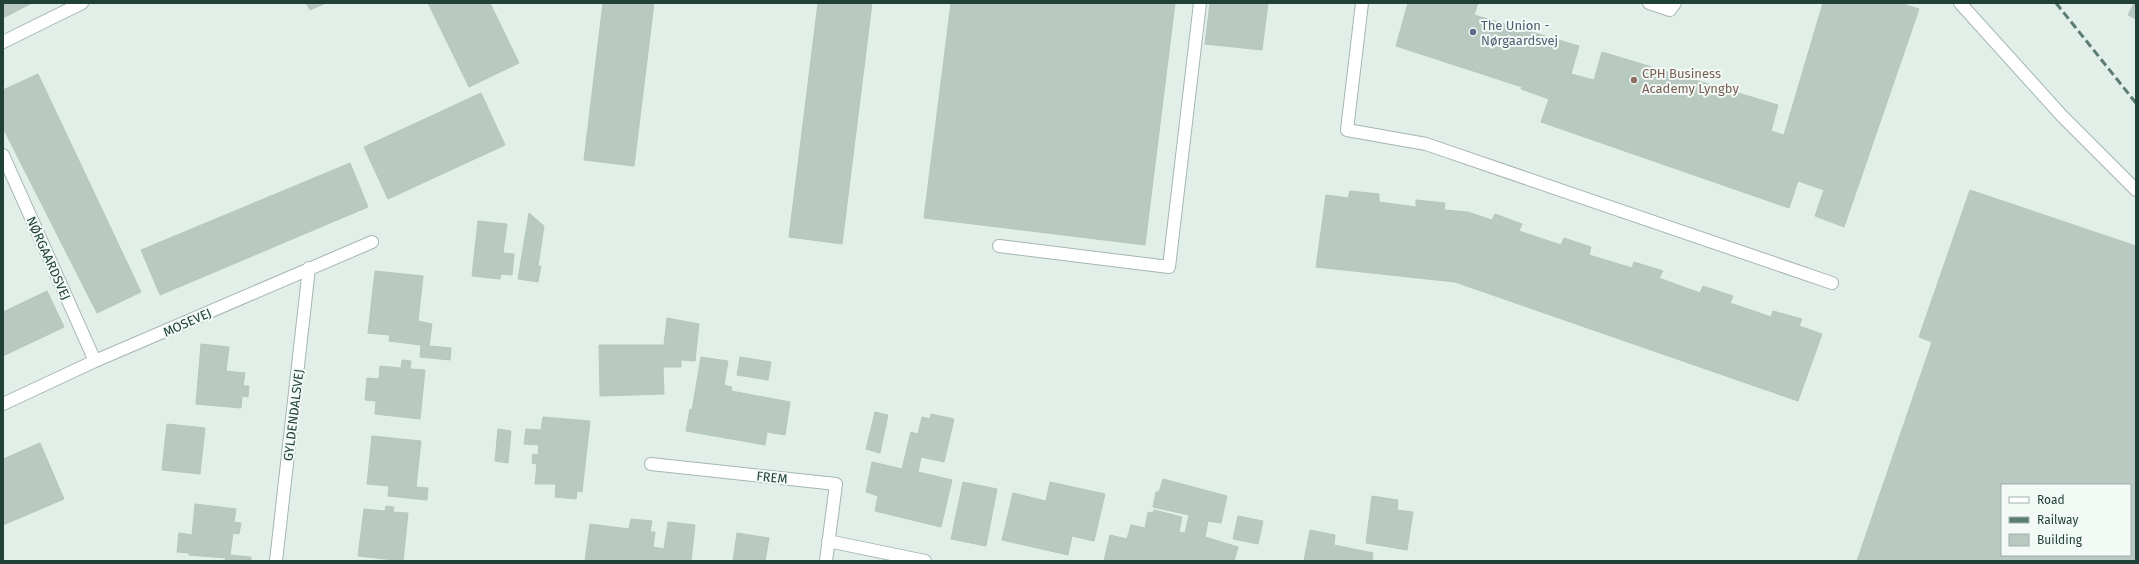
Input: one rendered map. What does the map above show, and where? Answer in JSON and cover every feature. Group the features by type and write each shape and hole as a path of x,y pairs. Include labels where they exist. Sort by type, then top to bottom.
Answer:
{"street":[{"path":"3,42 82,3"},
{"path":"999,246 1169,267 1200,3"},
{"path":"1362,3 1347,130 1426,144 1832,283"},
{"path":"1649,3 1670,10 1675,3"},
{"path":"1960,3 2062,116 2136,190"},
{"name":"NØRGAARDSVEJ","path":"3,156 95,361"},
{"name":"MOSEVEJ","path":"3,404 95,361 372,242"},
{"name":"GYLDENDALSVEJ","path":"276,561 309,268"},
{"name":"FREM","path":"651,464 836,484 826,561"},
{"path":"828,541 925,561"}],"building":[{"path":"3,3 32,3 3,18"},
{"path":"306,3 326,3 310,10"},
{"path":"428,3 490,3 519,63 469,87"},
{"path":"603,3 654,3 634,166 584,160"},
{"path":"818,3 872,3 842,244 789,237"},
{"path":"951,3 1175,3 1145,245 924,218"},
{"path":"1210,3 1268,3 1262,50 1205,44"},
{"path":"1408,3 1478,3 1474,15 1579,46 1571,74 1594,80 1602,52 1778,105 1771,131 1784,135 1823,3 1900,3 1919,9 1844,227 1815,216 1824,190 1798,181 1789,208 1541,122 1549,99 1521,89 1522,87 1396,46"},
{"path":"2134,3 2136,3 2136,19 2128,15"},
{"path":"38,74 141,292 97,313 3,128 3,90"},
{"path":"481,93 505,145 388,199 364,147"},
{"path":"350,163 368,207 160,295 141,250"},
{"path":"1970,190 2136,246 2136,561 1857,561 1932,342 1919,337"},
{"path":"1350,191 1379,194 1379,202 1416,207 1416,200 1445,203 1444,210 1468,212 1492,220 1495,214 1522,224 1519,231 1561,245 1564,238 1591,247 1589,255 1632,268 1634,262 1663,271 1659,278 1700,293 1703,286 1733,296 1730,303 1771,317 1773,311 1802,319 1799,326 1822,334 1798,401 1455,282 1316,267 1326,195 1348,198"},
{"path":"529,213 544,226 538,266 541,266 538,282 518,279"},
{"path":"478,221 507,224 503,253 514,254 512,275 501,274 500,279 472,276"},
{"path":"375,271 423,276 418,321 432,324 429,346 451,348 450,360 420,357 421,345 389,341 390,335 368,333"},
{"path":"47,291 64,327 3,356 3,312"},
{"path":"667,318 699,324 695,361 681,360 681,367 663,367 664,394 600,396 599,345 664,345"},
{"path":"201,344 229,347 226,371 245,373 243,386 249,386 248,397 242,396 241,408 196,404"},
{"path":"701,357 728,361 724,385 732,387 731,391 790,402 785,435 767,432 765,445 686,431 690,409 692,410"},
{"path":"740,357 771,362 768,380 737,375"},
{"path":"402,360 411,361 410,369 425,370 420,419 375,414 376,401 365,400 367,378 379,379 380,366 401,368"},
{"path":"875,412 888,415 880,453 866,449"},
{"path":"931,414 954,419 944,462 921,457 918,472 952,480 941,527 875,511 878,496 866,492 872,462 902,469 911,432 918,434 922,417 930,419"},
{"path":"543,417 590,421 582,492 577,491 576,499 555,497 556,484 535,484 537,464 532,463 533,454 538,455 539,445 524,444 526,429 541,430"},
{"path":"167,424 205,428 200,474 162,470"},
{"path":"498,429 511,431 508,463 495,461"},
{"path":"372,436 421,441 416,487 428,488 427,500 388,496 389,486 367,484"},
{"path":"40,443 64,499 3,525 3,459"},
{"path":"1163,479 1227,496 1221,523 1208,521 1205,537 1238,547 1234,561 1104,561 1110,535 1127,539 1131,525 1145,528 1148,512 1153,513 1154,510 1182,517 1179,532 1185,533 1189,515 1153,507 1156,492 1159,492"},
{"path":"963,482 997,489 986,546 951,539"},
{"path":"1050,482 1105,494 1094,541 1072,536 1068,555 1002,540 1013,493 1046,501"},
{"path":"1372,496 1398,500 1397,510 1413,512 1407,550 1366,543"},
{"path":"195,504 236,509 234,522 241,523 239,534 233,533 230,555 251,557 251,561 225,561 226,558 189,555 189,553 177,552 179,533 192,535"},
{"path":"386,506 394,507 393,512 408,513 403,561 358,556 364,509 385,511"},
{"path":"1238,516 1263,521 1258,544 1233,539"},
{"path":"631,519 652,521 650,532 655,532 653,547 664,549 668,522 695,525 691,561 585,561 590,524 629,529"},
{"path":"1310,530 1335,535 1334,545 1373,553 1372,561 1304,561"},
{"path":"737,533 769,538 765,561 733,561"}],"railway":[{"path":"2056,3 2136,103"}],"place":[{"name":"The Union - Nørgaardsvej","path":"1473,32"},
{"name":"CPH Business Academy Lyngby","path":"1634,80"}]}
